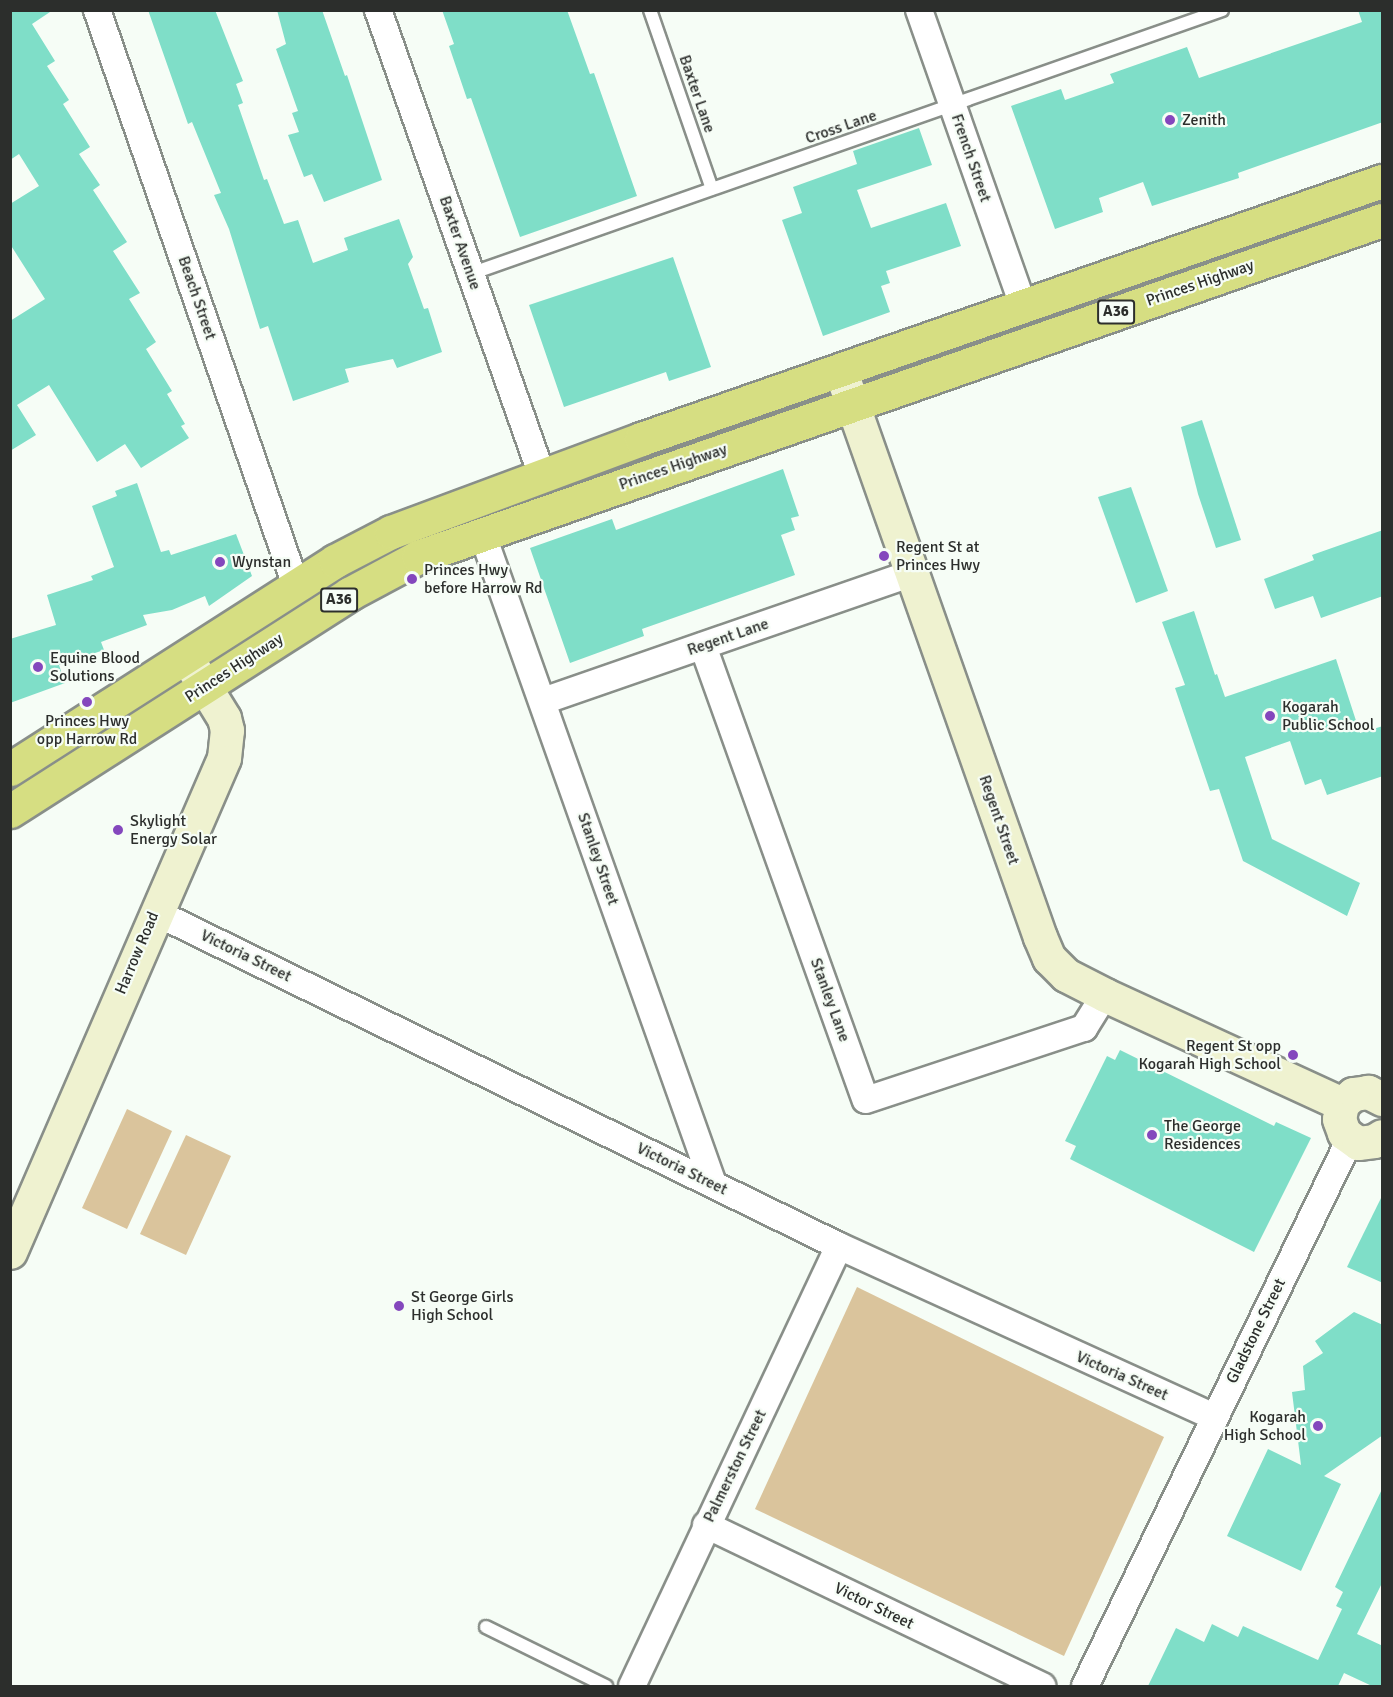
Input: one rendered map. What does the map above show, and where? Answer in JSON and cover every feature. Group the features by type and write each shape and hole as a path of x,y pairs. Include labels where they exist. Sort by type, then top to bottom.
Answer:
{"highway":[{"name":"Princes Highway","path":"10,769 187,658 296,586 355,550 391,532 542,476 1383,181"},
{"name":"Princes Highway","path":"10,811 349,594 418,557 1383,220"}],"main road":[{"name":"Regent Street","path":"841,372 1045,950 1066,975 1342,1104"},
{"name":"Harrow Road","path":"10,1252 155,912 224,758 227,730 219,708 187,658"},
{"path":"1380,1091 1360,1091 1353,1094 1342,1104 1339,1112 1340,1127 1350,1139 1366,1143 1383,1136"}],"street":[{"name":"Beach Street","path":"97,10 296,586"},
{"name":"Baxter Avenue","path":"378,10 542,476"},
{"name":"French Street","path":"919,10 1023,306"},
{"name":"Stanley Street","path":"482,533 713,1184"},
{"name":"Regent Lane","path":"543,701 913,573"},
{"name":"Stanley Lane","path":"703,646 866,1100 1084,1028 1105,995"},
{"name":"Victoria Street","path":"155,912 839,1246 1214,1417"},
{"name":"Gladstone Street","path":"1085,1686 1350,1139"},
{"name":"Palmerston Street","path":"632,1686 839,1246"},
{"name":"Victor Street","path":"706,1525 1042,1686"}],"lane":[{"name":"Baxter Lane","path":"650,10 712,189"},
{"name":"Cross Lane","path":"470,274 952,105 1193,15 1222,10"},
{"path":"486,1627 606,1686"}],"shaded area":[{"path":"127,1109 172,1131 127,1229 82,1208"},
{"path":"186,1135 231,1156 186,1255 140,1234"},
{"path":"857,1287 1164,1437 1064,1656 755,1509"}],"building":[{"path":"10,10 53,10 32,24 55,61 47,66 69,100 63,104 90,147 79,154 100,185 93,190 127,242 113,251 140,293 129,299 156,342 146,349 172,391 167,394 185,424 181,426 189,438 141,468 125,444 97,462 49,385 17,405 36,435 10,451 10,321 45,299 10,244 10,204 39,186 19,154 10,160"},
{"path":"148,10 215,10 243,81 236,84 243,103 238,105 264,180 267,179 284,224 298,220 313,263 348,250 344,238 399,219 413,257 408,264 424,309 428,308 442,352 397,368 393,359 345,369 349,382 293,401 268,326 260,329 229,229 214,195 221,193 192,122 188,124"},
{"path":"277,10 322,10 345,76 347,75 382,180 324,202 312,174 304,177 288,135 299,132 292,113 298,111 276,49 286,44"},
{"path":"442,10 567,10 590,74 594,73 637,196 520,237 471,98 467,99 449,46 454,44"},
{"path":"1358,10 1383,10 1383,122 1238,173 1239,178 1152,206 1143,182 1099,198 1103,212 1055,229 1011,106 1061,89 1065,100 1114,83 1110,74 1187,47 1199,78 1362,22"},
{"path":"919,128 932,165 857,190 871,228 946,203 961,246 886,271 890,283 881,286 890,312 823,336 782,220 802,213 793,187 857,164 853,151"},
{"path":"673,257 711,367 669,381 666,372 564,407 529,305"},
{"path":"1202,420 1241,540 1216,548 1198,494 1181,427"},
{"path":"783,469 799,516 791,518 795,530 781,535 795,575 642,629 644,636 570,663 530,548 612,519 616,530"},
{"path":"137,483 161,552 169,550 171,555 236,534 252,576 209,606 205,596 172,610 143,615 147,625 101,642 104,650 59,665 65,683 10,703 10,639 56,625 47,595 93,580 91,576 114,567 92,506 117,496 115,491"},
{"path":"1131,487 1168,591 1136,603 1098,497"},
{"path":"1383,530 1383,596 1321,618 1313,596 1275,609 1264,579 1314,560 1312,555"},
{"path":"1194,611 1215,675 1217,674 1225,697 1336,659 1360,733 1383,726 1383,776 1327,795 1321,779 1305,785 1290,741 1245,757 1272,839 1360,883 1347,916 1243,861 1219,789 1210,791 1175,688 1185,685 1162,622"},
{"name":"The George Residences","path":"1120,1050 1274,1126 1276,1122 1311,1138 1254,1252 1070,1159 1076,1146 1065,1141 1107,1056 1115,1060"},
{"path":"1383,1194 1383,1283 1347,1267"},
{"path":"1354,1312 1383,1325 1383,1435 1324,1476 1341,1484 1301,1571 1227,1536 1268,1449 1301,1465 1292,1392 1305,1390 1303,1366 1323,1353 1315,1341"},
{"path":"1383,1487 1383,1581 1357,1634 1383,1646 1383,1686 1372,1686 1344,1673 1338,1686 1148,1686 1176,1628 1204,1642 1212,1624 1238,1637 1243,1626 1318,1660 1342,1609 1336,1606 1343,1592 1335,1587"}],"place":[{"name":"Zenith","path":"1170,120"},
{"name":"Regent St at Princes Hwy","path":"884,556"},
{"name":"Wynstan","path":"220,562"},
{"name":"Princes Hwy before Harrow Rd","path":"412,579"},
{"name":"Equine Blood Solutions","path":"38,667"},
{"name":"Princes Hwy opp Harrow Rd","path":"87,702"},
{"name":"Kogarah Public School","path":"1270,716"},
{"name":"Skylight Energy Solar","path":"118,830"},
{"name":"Regent St opp Kogarah High School","path":"1293,1055"},
{"name":"The George Residences","path":"1152,1135"},
{"name":"St George Girls High School","path":"399,1306"},
{"name":"Kogarah High School","path":"1318,1426"}]}
